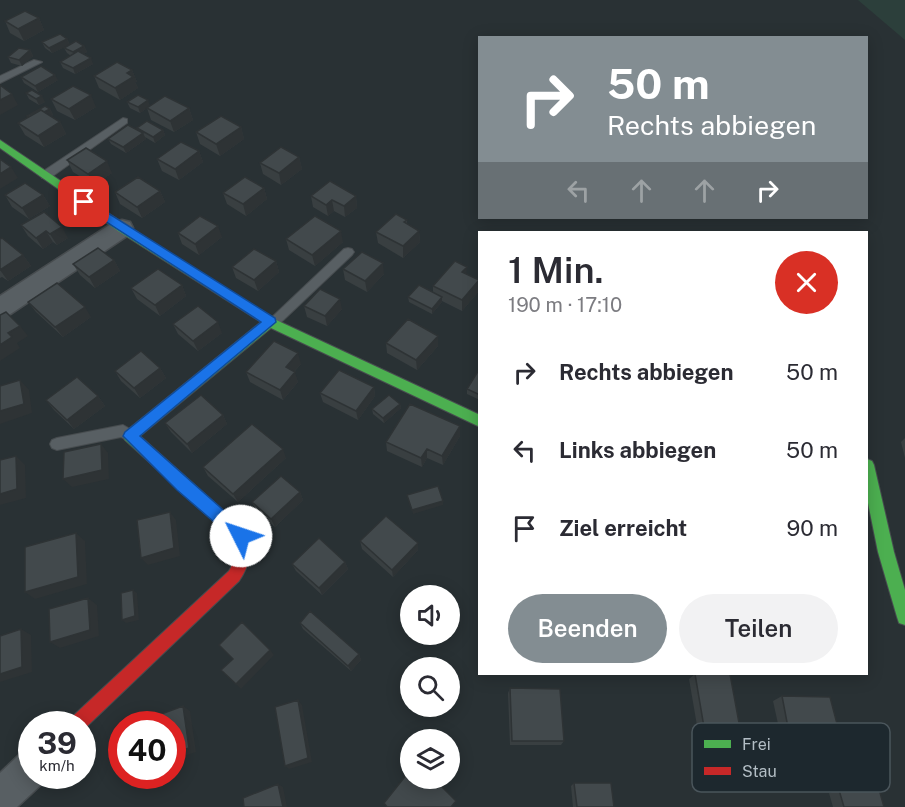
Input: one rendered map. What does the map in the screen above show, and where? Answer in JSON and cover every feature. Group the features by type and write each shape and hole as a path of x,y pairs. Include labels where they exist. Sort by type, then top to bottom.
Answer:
{"street":[{"path":"0,144 122,228 271,322 478,420"},
{"path":"0,308 122,228"},
{"path":"91,711 234,576 242,564 241,536 182,486 130,436 271,322"},
{"path":"868,470 886,551 905,617"},
{"path":"0,798 18,781"}],"lane":[{"path":"0,80 37,62"},
{"path":"46,175 123,121"},
{"path":"271,322 348,252"},
{"path":"57,444 123,431 130,436"}],"green space":[{"path":"858,0 905,0 905,40"}],"building":[{"path":"25,11 39,18 18,29 5,21"},
{"path":"60,34 67,39 49,48 42,42"},
{"path":"76,41 84,46 73,52 64,48"},
{"path":"19,48 30,50 19,60 8,57"},
{"path":"78,51 91,58 73,68 60,62"},
{"path":"117,62 132,70 127,73 133,77 115,88 94,76"},
{"path":"41,66 55,75 35,86 21,77"},
{"path":"0,85 12,94 0,100"},
{"path":"73,86 91,95 69,109 51,99"},
{"path":"32,90 42,96 36,99 26,93"},
{"path":"138,95 148,100 138,107 127,102"},
{"path":"165,96 189,108 170,121 147,108"},
{"path":"45,106 50,109 27,116"},
{"path":"41,110 60,122 38,136 18,123"},
{"path":"221,116 241,127 216,144 196,132"},
{"path":"147,121 163,130 153,137 137,128"},
{"path":"128,125 143,133 123,147 108,139"},
{"path":"181,142 199,151 175,169 157,159"},
{"path":"281,147 299,157 279,173 260,163"},
{"path":"86,148 107,161 88,174 67,160"},
{"path":"0,159 11,167 0,174"},
{"path":"138,177 160,191 137,207 115,192"},
{"path":"245,177 264,188 243,204 223,193"},
{"path":"330,181 356,196 344,206 332,200 326,205 311,196"},
{"path":"25,183 43,195 22,208 5,195"},
{"path":"44,212 62,227 50,234 46,231 36,238 21,225"},
{"path":"396,214 419,231 403,246 376,232"},
{"path":"200,216 218,226 195,244 178,233"},
{"path":"315,216 341,231 312,255 286,239"},
{"path":"2,238 23,255 0,270 0,239"},
{"path":"98,248 114,260 89,277 73,264"},
{"path":"254,249 276,261 254,280 232,267"},
{"path":"362,252 383,263 365,281 343,269"},
{"path":"455,261 467,267 462,272 478,280 462,300 433,286"},
{"path":"158,269 182,285 155,305 131,288"},
{"path":"57,283 85,307 55,327 28,302"},
{"path":"419,285 442,297 432,309 408,297"},
{"path":"320,289 340,299 325,316 304,306"},
{"path":"198,306 218,322 193,341 173,324"},
{"path":"6,312 20,326 8,333 12,337 0,345 0,315"},
{"path":"408,319 438,336 416,360 386,343"},
{"path":"274,341 298,353 286,367 295,372 280,390 246,372"},
{"path":"141,351 160,368 134,388 115,371"},
{"path":"339,370 374,387 356,411 320,393"},
{"path":"478,371 478,394 467,389"},
{"path":"77,377 98,396 67,420 46,400"},
{"path":"20,380 24,404 0,411 0,386"},
{"path":"201,395 223,415 187,444 165,423"},
{"path":"389,395 400,404 383,418 372,409"},
{"path":"410,404 460,426 442,456 427,449 421,458 386,442"},
{"path":"252,424 283,449 233,494 203,467"},
{"path":"101,444 102,470 63,479 64,452"},
{"path":"16,456 17,489 0,494 0,460"},
{"path":"281,476 300,492 271,519 252,502"},
{"path":"438,486 443,501 412,510 407,495"},
{"path":"170,512 174,548 141,558 137,520"},
{"path":"386,516 418,543 392,570 360,541"},
{"path":"76,533 78,577 25,592 25,547"},
{"path":"319,538 345,562 319,588 292,564"},
{"path":"133,590 135,616 122,620 121,593"},
{"path":"88,598 90,630 50,642 49,609"},
{"path":"310,611 359,654 348,666 300,623"},
{"path":"242,622 270,650 236,684 221,670 233,659 219,645"},
{"path":"21,629 22,667 0,674 0,636"},
{"path":"695,675 730,675 739,723 703,723"},
{"path":"510,688 560,689 564,741 512,741"},
{"path":"782,696 830,697 837,723 787,723"},
{"path":"298,700 308,758 285,766 275,707"},
{"path":"183,706 184,711 169,711"},
{"path":"186,727 189,748 186,749"},
{"path":"400,783 400,789 444,789 456,801 451,807 387,807 384,803"},
{"path":"574,783 611,783 614,807 577,807"},
{"path":"278,784 283,807 244,807 243,798"},
{"path":"840,792 880,792 884,807 844,807"}],"traffic: fast":[{"path":"0,143 122,228 270,322 478,420"},
{"path":"241,543 241,536 130,436 270,322"},
{"path":"868,470 886,552 905,617"}],"traffic: jam":[{"path":"91,711 234,576 242,564 241,543"}],"route":[{"path":"84,202 270,322 130,436 182,486 241,536"}]}
